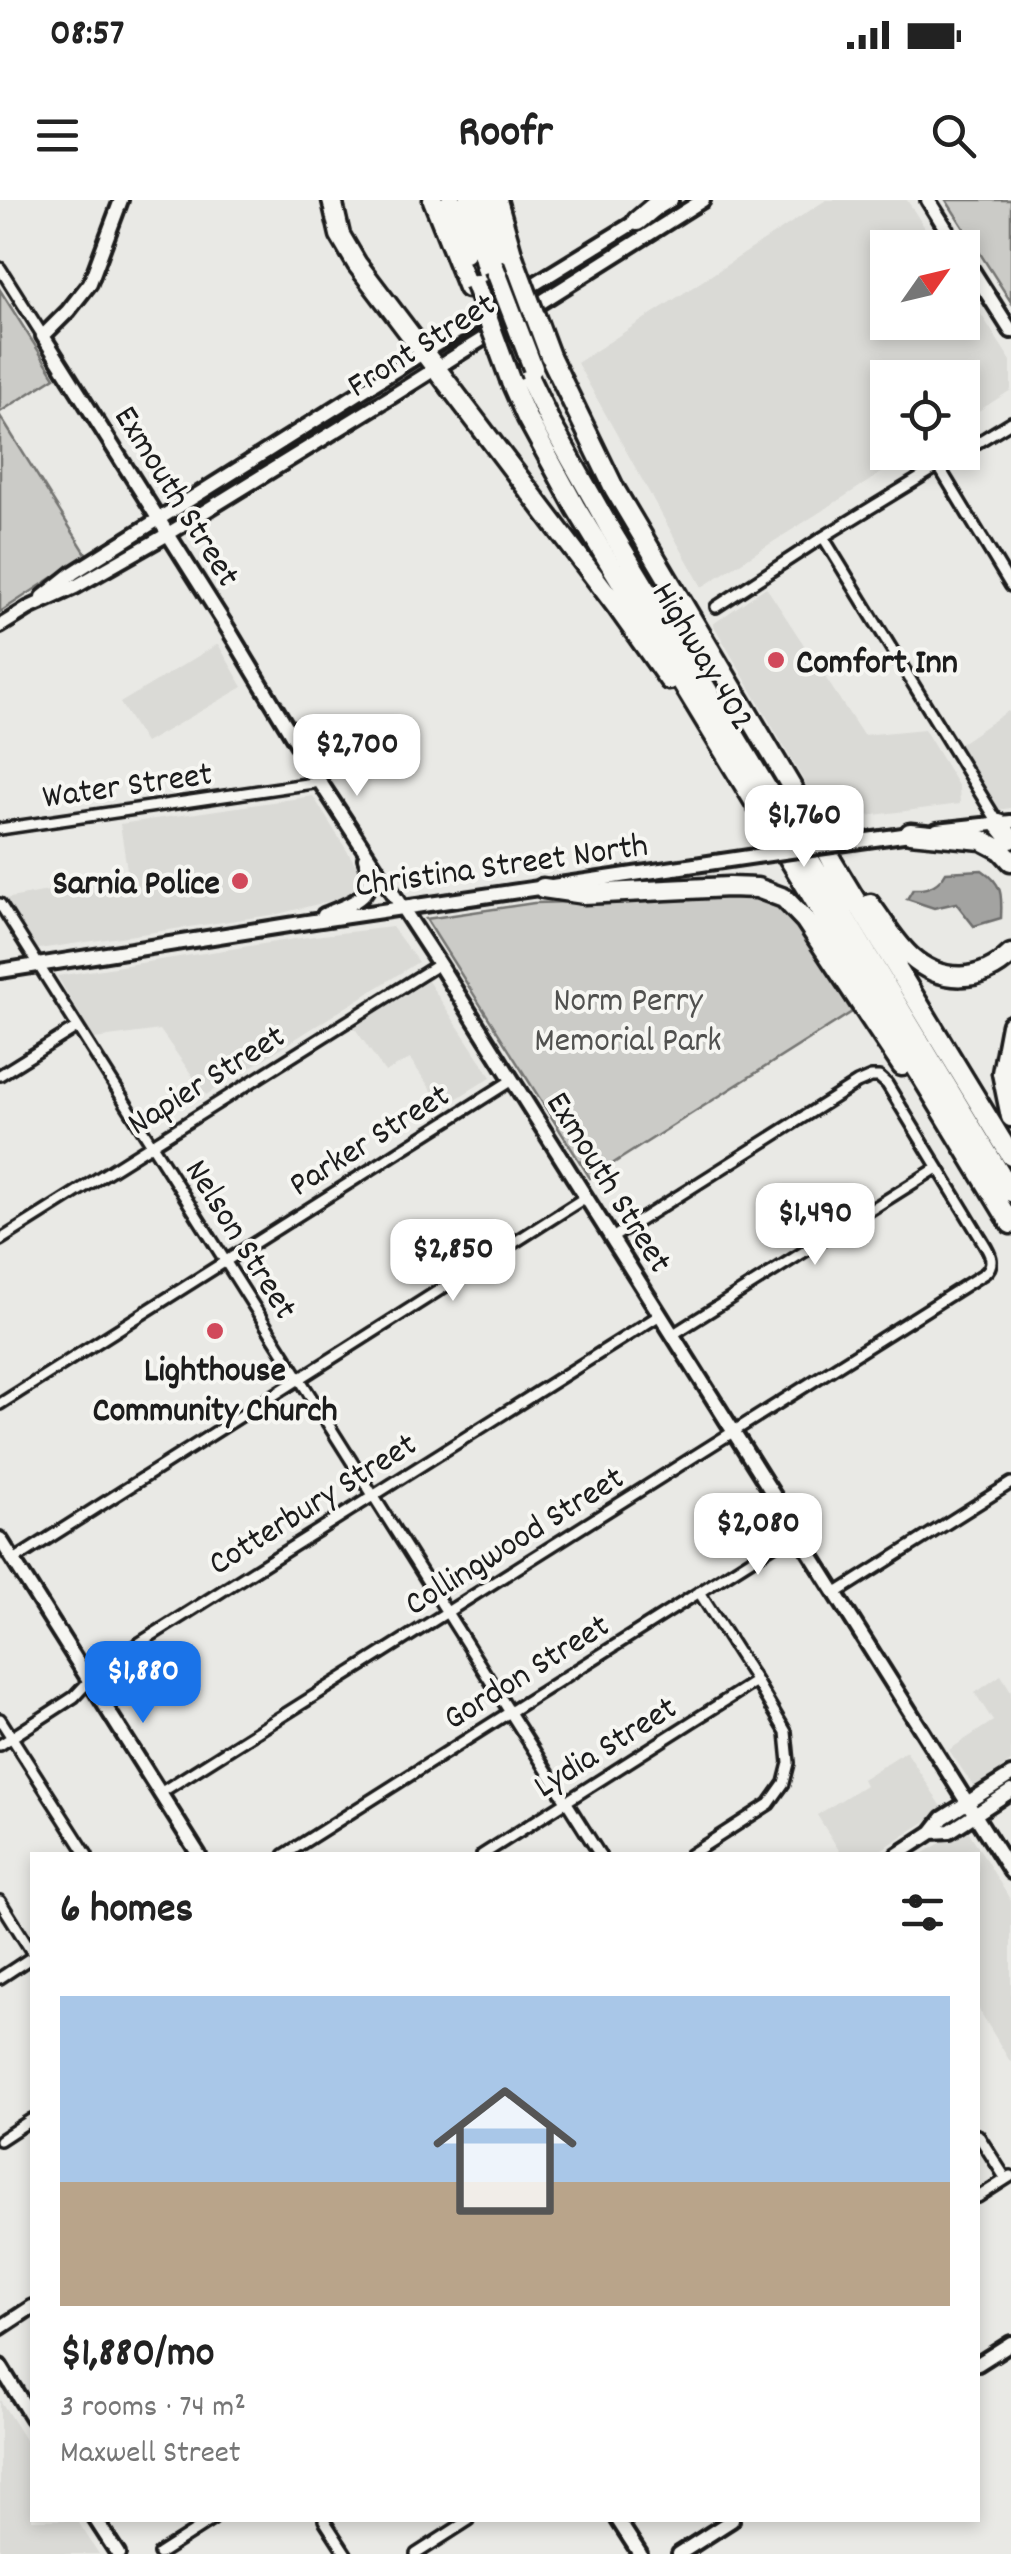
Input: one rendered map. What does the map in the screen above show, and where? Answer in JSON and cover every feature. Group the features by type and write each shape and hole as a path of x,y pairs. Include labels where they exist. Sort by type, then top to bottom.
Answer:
{"highway":[{"path":"434,200 491,273"},
{"name":"Highway 402","path":"451,200 491,273 532,368 578,458 1011,1174"},
{"path":"468,200 491,273"},
{"name":"Highway 402","path":"476,200 491,273 501,358 532,368"},
{"path":"484,200 491,273"},
{"path":"491,273 497,200"},
{"path":"637,221 662,200"},
{"path":"332,201 348,250 652,656 821,910"},
{"path":"532,368 595,453 833,863 1011,1156"},
{"path":"532,368 564,448 610,529 1011,1192"},
{"name":"Highway 402","path":"532,368 527,418 576,508 1011,1224"},
{"path":"810,818 901,946 926,968 940,975 966,977 989,970 1011,954"},
{"path":"910,834 982,840 1001,850 1011,861"},
{"path":"543,888 584,894 746,887 767,890 791,904 806,920 918,1091 1011,1240"},
{"path":"1011,1025 1002,1073 1011,1117"}],"main road":[{"path":"43,336 68,312 90,282 121,200"},
{"name":"Front Street","path":"30,608 60,582 671,200"},
{"name":"Front Street","path":"30,608 75,588 168,534 703,200"},
{"path":"928,200 947,230"},
{"path":"980,282 1011,331"},
{"name":"Exmouth Street","path":"43,336 320,782 439,964 1011,1872"},
{"path":"0,626 30,608"},
{"name":"Christina Street North","path":"0,971 846,843 910,834 1007,828"},
{"path":"308,922 358,899 368,890 369,869 358,840"},
{"path":"0,1539 197,1852"},
{"path":"901,1852 932,1832 950,1831 1011,1775"},
{"path":"971,1809 1011,1792"},
{"path":"0,2328 30,2308"},
{"path":"980,2363 1011,2343"},
{"path":"0,2366 30,2415"},
{"path":"97,2522 118,2554"},
{"path":"619,2522 640,2554"},
{"path":"679,2554 729,2522"}],"street":[{"name":"Exmouth Street","path":"0,268 43,336"},
{"path":"980,441 1011,422"},
{"path":"716,607 934,470"},
{"path":"941,470 1011,586"},
{"path":"823,537 1007,828"},
{"name":"Water Street","path":"0,829 320,782"},
{"name":"Nelson Street","path":"0,904 598,1852"},
{"name":"Napier Street","path":"0,1240 439,964"},
{"path":"0,1076 77,1026"},
{"path":"612,1238 857,1083 879,1078 887,1084 938,1168 672,1335"},
{"name":"Parker Street","path":"0,1404 512,1080"},
{"name":"Collingwood Street","path":"160,1793 985,1273 991,1268 991,1255 938,1168"},
{"path":"14,1560 586,1197"},
{"name":"Cotterbury Street","path":"0,1745 74,1696 108,1662 660,1315"},
{"path":"835,1594 1011,1483"},
{"name":"Gordon Street","path":"289,1852 796,1530"},
{"path":"695,1852 769,1804 784,1783 790,1763 786,1732 699,1592"},
{"name":"Lydia Street","path":"487,1852 756,1681"},
{"path":"0,1719 84,1852"},
{"path":"0,1901 30,1951"},
{"path":"0,1978 30,1956"},
{"path":"0,2140 30,2120"},
{"path":"980,2138 1008,2178 980,2196"},
{"path":"159,2554 209,2522"},
{"path":"325,2522 346,2554"},
{"path":"416,2554 466,2522"}],"shaded area":[{"path":"826,200 907,200 926,230 870,230 870,340 980,340 980,313 1011,361 1011,390 980,410 980,360 870,360 870,470 886,470 702,587 577,363"},
{"path":"766,587 863,735 924,729 959,787 960,804 827,821 713,624"},
{"path":"218,644 243,687 145,743 120,703"},
{"path":"1008,711 1011,808 998,810 958,745"},
{"path":"313,796 362,875 354,895 278,914 32,950 5,899 128,876 120,824"},
{"path":"982,870 1000,891 1001,918 974,926 956,903 934,908 907,899 913,889 933,886 946,872"},
{"path":"392,927 418,962 206,1095 160,1030 94,1039 57,976 314,936"},
{"path":"428,981 491,1077 443,1107 410,1059 385,1072 354,1027"},
{"path":"1001,1675 1011,1691 1011,1762 974,1787 949,1750 993,1721 975,1693"},
{"path":"906,1751 944,1810 878,1852 840,1852 817,1815 865,1785 862,1779"},
{"path":"966,1827 1011,1901 1011,2063 980,2011 980,1852 926,1852"},
{"path":"0,2400 30,2448 30,2522 78,2522 99,2554 0,2554"}],"green space":[{"path":"946,200 1011,200 1011,302 980,253 980,230 965,230"},
{"path":"0,290 55,377 0,412"},
{"path":"0,416 87,555 0,612"},
{"name":"Norm Perry Memorial Park","path":"723,895 764,900 789,914 852,1012 590,1178 426,919 534,903"}],"place":[{"name":"Comfort Inn","path":"776,660"},
{"name":"Sarnia Police","path":"240,881"},
{"name":"Lighthouse Community Church","path":"215,1331"}]}
